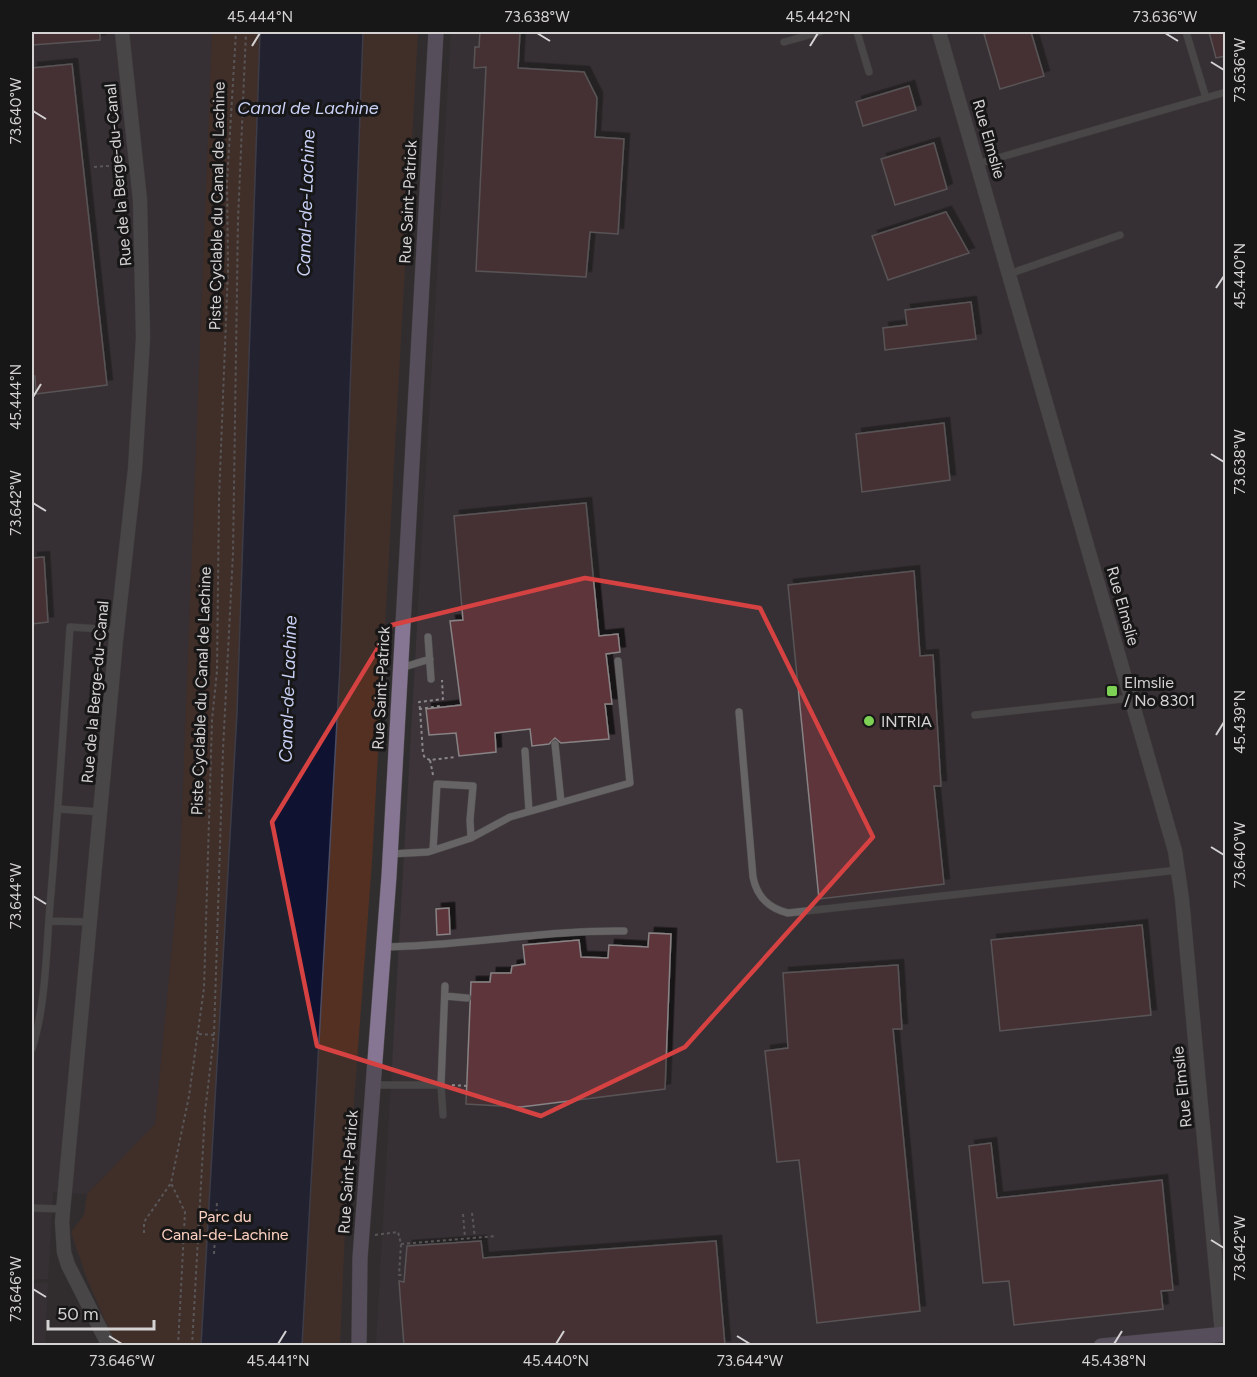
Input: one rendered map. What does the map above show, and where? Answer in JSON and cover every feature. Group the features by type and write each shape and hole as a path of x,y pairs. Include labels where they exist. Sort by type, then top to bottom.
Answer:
{"main road":[{"name":"Rue Saint-Patrick","path":"359,1346 360,1258 390,854 436,32"},
{"path":"1101,1346 1223,1338"}],"street":[{"name":"Rue de la Berge-du-Canal","path":"109,1346 68,1265 62,1239 117,630 135,470 143,338 140,200 122,32"},
{"name":"Rue Elmslie","path":"939,32 1131,698 1178,870 1223,1338"}],"lane":[{"path":"784,42 820,32"},
{"path":"857,32 869,72"},
{"path":"1186,32 1206,98"},
{"path":"977,164 1226,92"},
{"path":"1009,274 1120,235"},
{"path":"32,1049 41,1009 49,921 59,809 70,627 117,630"},
{"path":"428,637 431,679"},
{"path":"400,668 430,659"},
{"path":"390,854 422,853 433,850 471,838 510,817 630,783 618,662"},
{"path":"975,715 1131,698"},
{"path":"739,712 753,877 759,896 777,910 788,913 1178,870"},
{"path":"555,744 561,802"},
{"path":"525,751 529,811"},
{"path":"433,850 436,784 473,786 471,838"},
{"path":"59,809 101,812"},
{"path":"49,921 91,922"},
{"path":"383,947 427,947 503,937 624,931"},
{"path":"443,1115 441,1085 445,986"},
{"path":"445,996 467,998"},
{"path":"372,1085 441,1085"},
{"path":"32,1208 63,1209"}],"path":[{"name":"Piste Cyclable du Canal de Lachine","path":"171,1183 204,988 212,720 217,671 219,499 227,292 227,182 236,32"},
{"path":"192,1346 205,1112 213,1035 233,553 238,220 246,32"},
{"path":"94,167 121,165"},
{"path":"442,676 443,699 419,702 424,757 430,760 456,757"},
{"path":"420,709 440,706"},
{"path":"430,760 431,772"},
{"path":"198,1034 213,1035"},
{"path":"441,1085 467,1086"},
{"path":"144,1233 144,1222 171,1183 185,1212 178,1346"},
{"path":"214,1254 217,1202"},
{"path":"472,1213 475,1238"},
{"path":"463,1214 465,1238"},
{"path":"378,1235 398,1232 401,1244 399,1275 404,1275"},
{"path":"207,1233 215,1233"},
{"path":"401,1244 496,1236"},
{"path":"400,1253 406,1254"},
{"path":"400,1261 406,1261"}],"highlighted area":[{"path":"585,578 760,608 873,837 685,1047 541,1116 317,1046 272,822 392,625"}],"shaded area":[{"path":"32,32 212,32 180,862 155,1124 87,1194 53,1192 48,1279 32,1279"},
{"path":"451,32 1225,32 1225,1345 942,1346 941,1342 907,1346 376,1346"},
{"path":"48,1282 45,1345 32,1345 32,1284"}],"green space":[{"name":"Parc du Canal-de-Lachine","path":"212,32 418,32 372,862 346,1208 340,1345 116,1345 87,1279 71,1232 84,1215 87,1194 155,1124 180,862"}],"water":[{"name":"Canal de Lachine","path":"260,32 363,32 340,667 302,1345 201,1346 237,713"}],"building":[{"path":"32,32 100,32 100,40 32,45"},
{"path":"480,32 520,32 518,68 584,72 597,98 595,137 624,139 618,234 590,232 586,277 476,271 486,67 474,68 475,47 479,47"},
{"path":"1031,32 1044,76 1000,89 984,34"},
{"path":"1209,32 1226,32 1226,56 1216,58"},
{"path":"72,64 107,385 36,394 35,376 32,376 32,68"},
{"path":"909,86 916,110 863,126 856,102"},
{"path":"934,143 947,189 895,205 881,159"},
{"path":"946,212 969,253 888,280 872,236"},
{"path":"971,302 976,339 885,350 883,328 907,325 905,310"},
{"path":"944,423 950,480 862,492 856,434"},
{"path":"586,503 599,636 618,634 620,652 606,654 612,704 605,704 609,739 561,743 555,738 549,744 532,746 530,729 495,733 496,752 459,756 456,733 429,735 426,709 461,705 450,621 463,620 454,516"},
{"path":"44,557 48,622 32,624 32,558"},
{"name":"INTRIA","path":"914,571 920,656 933,655 941,786 934,786 944,884 819,899 788,585"},
{"path":"449,908 450,934 437,935 436,909"},
{"path":"1142,925 1151,1015 1000,1031 991,940"},
{"path":"649,933 671,934 665,1089 521,1107 466,1104 471,982 490,982 491,973 511,973 512,966 525,964 523,945 579,940 581,957 608,958 609,945 648,947"},
{"path":"898,965 902,1029 893,1029 920,1311 817,1323 799,1160 777,1162 765,1051 788,1048 783,973"},
{"path":"991,1143 997,1198 1162,1180 1173,1290 1161,1291 1163,1309 1014,1325 1009,1281 983,1283 969,1146"},
{"path":"481,1241 483,1258 716,1241 725,1346 404,1346 399,1281 404,1282 407,1246"}],"place":[{"name":"Elmslie / No 8301","path":"1112,691"},
{"name":"INTRIA","path":"869,721"}],"water label":[{"name":"Canal-de-Lachine","path":"306,203"},
{"name":"Canal-de-Lachine","path":"288,689"}]}
